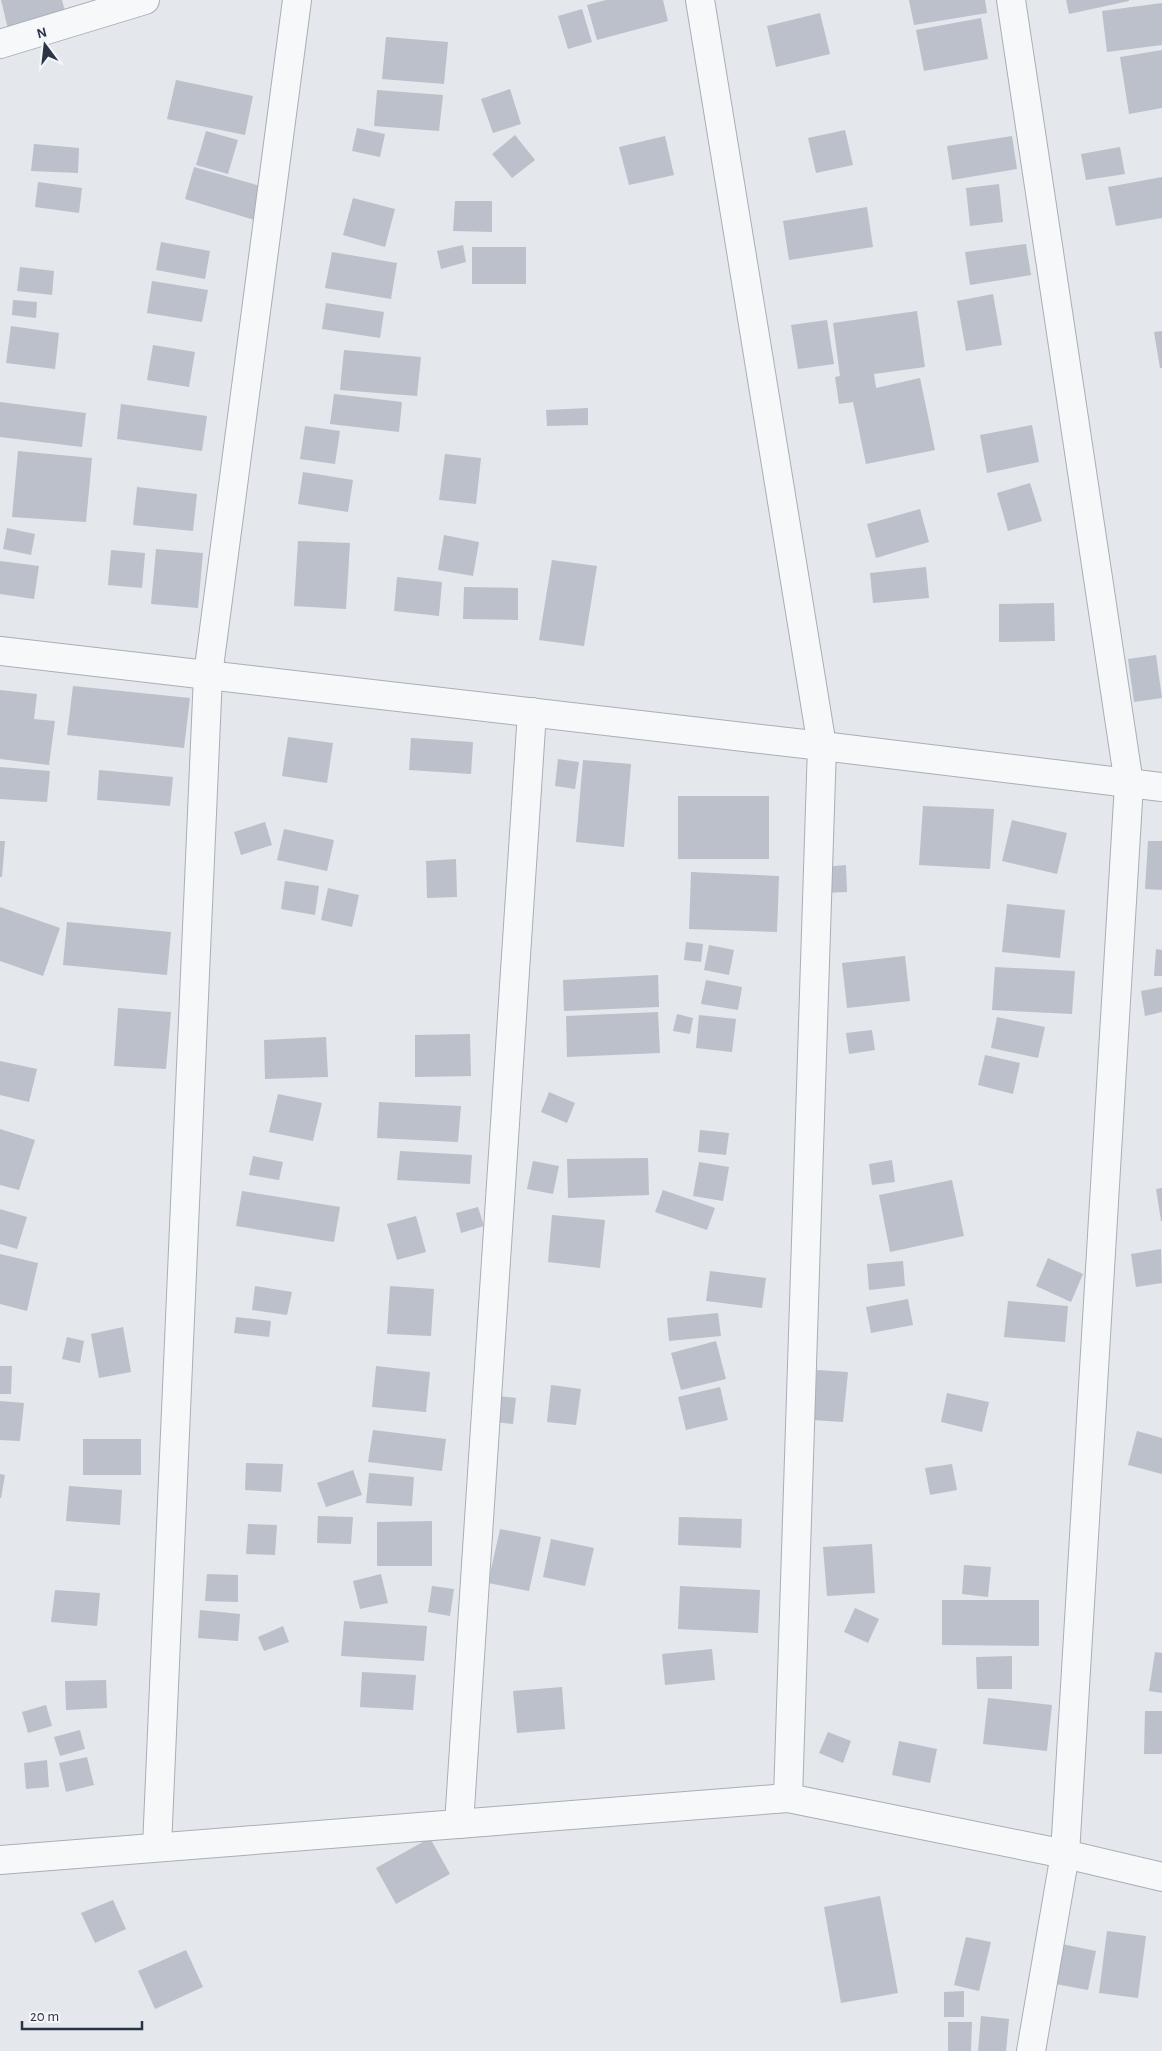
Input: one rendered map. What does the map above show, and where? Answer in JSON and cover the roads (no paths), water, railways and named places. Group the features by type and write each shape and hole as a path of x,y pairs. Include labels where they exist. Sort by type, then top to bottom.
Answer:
{"street":[{"path":"0,44 145,0"},
{"path":"157,1848 208,675 297,0"},
{"path":"700,0 822,746 788,1798"},
{"path":"1011,0 1129,784 1065,1854 1031,2051"},
{"path":"0,651 1162,787"},
{"path":"459,1824 532,712"},
{"path":"0,1860 788,1798 1065,1854 1162,1877"}]}
